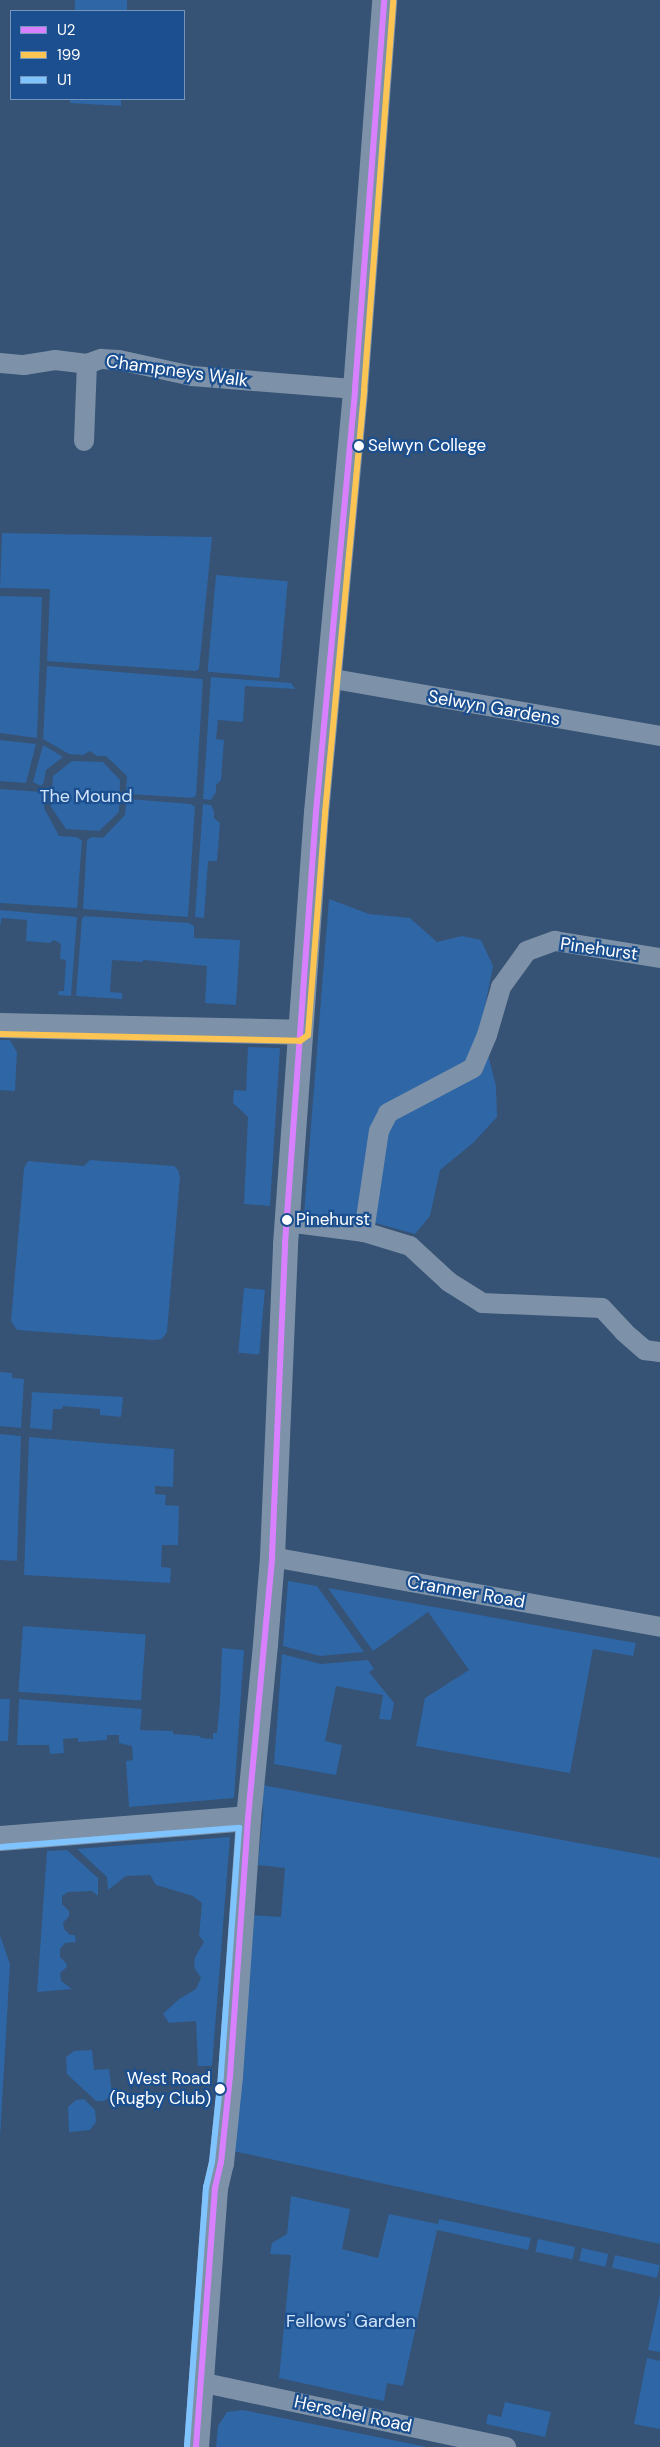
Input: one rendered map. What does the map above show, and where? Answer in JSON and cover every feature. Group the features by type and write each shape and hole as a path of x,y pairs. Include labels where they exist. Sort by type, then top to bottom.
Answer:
{"street":[{"path":"196,2447 215,2188 222,2163 230,2076 248,1818 272,1557 287,1222 300,1032 328,678 355,389 384,0"},
{"name":"Champneys Walk","path":"0,363 24,365 55,360 87,364 101,359 119,360 192,376 355,389"},
{"path":"84,441 87,364"},
{"name":"Selwyn Gardens","path":"328,678 660,736"},
{"name":"Pinehurst","path":"364,1232 379,1131 388,1114 473,1068 487,1035 501,987 527,952 555,941 660,958"},
{"path":"0,1025 300,1032"},
{"path":"287,1222 364,1232 410,1246 449,1282 482,1303 602,1308 624,1332 646,1350 660,1352"},
{"name":"Cranmer Road","path":"272,1557 660,1626"},
{"path":"0,1838 248,1818"},
{"name":"Herschel Road","path":"200,2382 506,2447"}],"green space":[{"path":"75,0 127,0 127,10 75,10"},
{"path":"70,100 121,100 121,106 70,103"},
{"path":"2,533 212,537 199,669 196,671 47,661 50,589 0,588"},
{"path":"216,575 288,581 279,678 208,672"},
{"path":"0,596 42,597 37,738 0,733"},
{"path":"47,666 203,679 196,796 192,798 129,794 126,789 127,776 106,756 97,756 90,751 83,755 69,754 43,739"},
{"path":"211,677 291,683 295,689 245,686 243,722 218,720 216,739 224,740 221,780 216,785 216,792 211,800 203,799"},
{"path":"0,740 36,744 26,783 0,781"},
{"path":"43,745 63,757 46,770 44,782 41,786 33,782"},
{"name":"The Mound","path":"72,761 103,762 120,780 119,812 99,831 66,829 51,807 53,776"},
{"path":"0,789 42,792 45,795 44,808 59,836 76,837 82,840 77,908 0,903"},
{"path":"129,799 191,804 195,807 188,917 83,909 87,840 92,837 103,838 125,815 126,803"},
{"path":"203,804 211,805 214,811 214,818 220,823 217,861 208,861 204,918 195,917"},
{"path":"329,899 369,914 410,918 437,942 462,936 481,940 493,966 481,1027 496,1086 497,1117 473,1143 440,1170 430,1216 415,1234 354,1217 327,1220 304,1214"},
{"path":"0,910 77,917 71,996 58,995 59,991 64,991 66,960 60,959 61,944 54,940 50,943 26,941 27,920 2,918 0,926"},
{"path":"85,916 189,923 194,926 194,938 240,940 236,1005 205,1003 207,966 143,960 143,962 112,960 110,992 122,993 122,999 76,996 82,918"},
{"path":"0,1040 10,1040 17,1052 15,1091 0,1090"},
{"path":"248,1047 280,1048 270,1206 244,1204 248,1117 233,1103 234,1090 246,1091"},
{"path":"90,1160 174,1166 178,1170 180,1177 167,1332 162,1339 153,1340 17,1330 11,1321 24,1168 28,1161 84,1166"},
{"path":"244,1288 265,1290 259,1355 238,1353"},
{"path":"0,1372 12,1373 12,1378 24,1379 21,1428 0,1426"},
{"path":"32,1392 123,1397 121,1417 100,1415 100,1409 63,1406 62,1409 53,1409 52,1430 30,1428"},
{"path":"0,1434 21,1436 17,1561 0,1560"},
{"path":"29,1437 174,1449 173,1487 155,1486 155,1494 166,1495 165,1505 179,1506 178,1545 162,1545 161,1567 171,1568 170,1583 24,1575"},
{"path":"288,1581 317,1586 364,1652 320,1656 283,1646"},
{"path":"328,1588 636,1643 633,1656 593,1649 570,1773 416,1746 425,1698 469,1670 428,1612 373,1651"},
{"path":"23,1626 146,1635 141,1700 18,1692"},
{"path":"222,1648 244,1650 234,1798 129,1807 126,1761 133,1760 132,1746 119,1743 119,1735 107,1735 107,1740 78,1742 78,1738 63,1739 64,1753 50,1754 49,1745 17,1745 19,1699 142,1709 140,1730 173,1731 173,1734 213,1739 213,1733 217,1733"},
{"path":"282,1654 321,1664 368,1660 374,1669 369,1672 394,1703 391,1720 379,1719 383,1695 336,1686 325,1741 342,1745 336,1775 274,1764"},
{"path":"0,1699 10,1699 8,1741 0,1741"},
{"path":"262,1785 660,1858 660,2244 233,2151 251,1915 281,1917 285,1868 258,1865 263,1812"},
{"path":"230,1837 212,2066 198,2066 196,2021 169,2023 163,2014 179,1999 196,1989 201,1978 194,1967 195,1957 204,1942 199,1936 202,1903 193,1896 156,1885 150,1875 126,1876 108,1890 107,1877 77,1849"},
{"path":"67,1850 98,1878 98,1896 92,1891 68,1892 62,1896 62,1904 69,1911 69,1916 63,1923 64,1929 70,1935 75,1935 76,1942 65,1943 60,1949 60,1957 67,1967 60,1973 61,1981 72,1989 37,1992 47,1851"},
{"path":"0,1935 10,1964 0,2139"},
{"path":"92,2050 94,2070 109,2069 112,2095 104,2101 96,2101 67,2074 66,2057 74,2051"},
{"path":"84,2099 95,2110 96,2122 90,2130 69,2132 68,2107 76,2100"},
{"name":"Fellows' Garden","path":"291,2196 350,2209 342,2249 378,2258 389,2214 438,2224 439,2219 531,2238 528,2250 437,2230 403,2386 387,2383 384,2401 279,2378 291,2255 270,2254 272,2243 287,2234"},
{"path":"538,2239 575,2247 572,2260 535,2252"},
{"path":"582,2248 608,2254 605,2267 579,2261"},
{"path":"615,2255 660,2265 657,2278 612,2268"},
{"path":"660,2294 660,2352 648,2350"},
{"path":"647,2358 660,2361 660,2429 634,2424"},
{"path":"505,2402 551,2412 545,2437 486,2424 488,2414 501,2417"},
{"path":"243,2410 427,2447 216,2447 218,2426 227,2412"}],"transit line":[{"name":"U2","path":"196,2447 215,2188 221,2163 230,2076 248,1818 272,1557 285,1244 316,812 355,389 384,0"},
{"name":"199","path":"0,1034 300,1041 308,1035 325,813 364,390 393,1"},
{"name":"U1","path":"1,1847 239,1828 221,2075 212,2162 206,2187 187,2446"}],"place":[{"name":"Selwyn College","path":"359,446"},
{"name":"Pinehurst","path":"287,1220"},
{"name":"West Road (Rugby Club)","path":"220,2089"}]}
